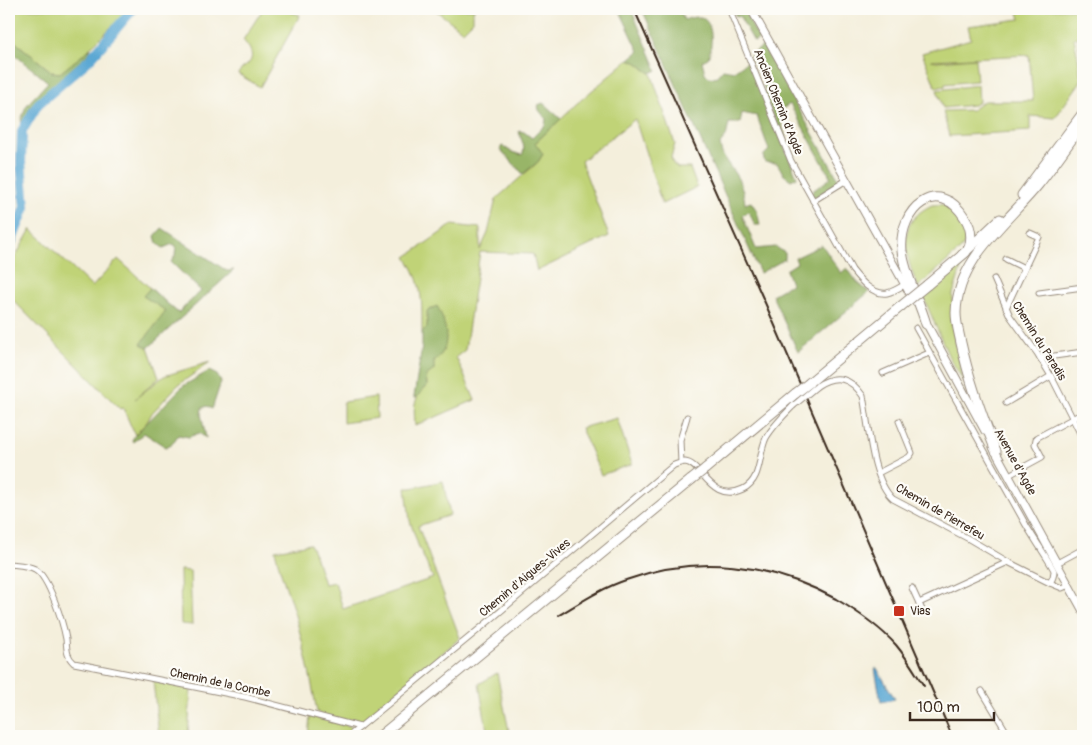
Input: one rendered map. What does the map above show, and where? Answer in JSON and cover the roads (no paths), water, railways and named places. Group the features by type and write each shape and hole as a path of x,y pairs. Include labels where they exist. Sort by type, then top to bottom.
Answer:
{"highway":[{"path":"962,255 1007,212 1083,113"},
{"path":"996,451 972,386 963,354 956,313 958,296 972,260 1038,184 1083,124"},
{"path":"926,324 921,306 908,276 902,252 902,236 907,218 919,204 933,199 948,200 960,209 967,221 971,234 969,248"},
{"path":"380,736 796,393 813,384 962,255 1009,217"}],"main road":[{"name":"Avenue d'Agde","path":"751,9 1083,611"}],"street":[{"name":"Ancien Chemin d'Agde","path":"729,9 791,161 852,270 860,280 879,293 888,293 904,285"},
{"path":"813,201 845,180"},
{"path":"1006,308 1039,237 1030,233"},
{"path":"1006,259 1024,268"},
{"name":"Chemin du Paradis","path":"994,279 1010,316 1051,376 1083,439"},
{"path":"1039,293 1083,287"},
{"path":"916,328 1039,548 1053,568 1054,572 1050,583"},
{"path":"1040,358 1083,352"},
{"path":"883,373 929,353"},
{"path":"1006,402 1051,376"},
{"name":"Chemin de Pierrefeu","path":"813,384 834,378 843,379 858,388 863,396 873,458 887,494 893,499 1050,583 1062,588 1069,585"},
{"path":"687,417 680,440 682,463 694,465 713,486 720,490 734,492 750,484 757,473 766,439 775,425 813,384"},
{"path":"1009,475 1042,457 1035,444 1036,439 1083,413"},
{"path":"878,472 912,454 899,421"},
{"name":"Chemin d'Aigues-Vives","path":"349,736 484,626 663,473 674,464 682,463"},
{"path":"1057,563 1083,549"},
{"path":"919,602 1008,562"},
{"name":"Chemin de la Combe","path":"9,564 32,568 37,570 42,576 58,611 66,638 68,657 74,663 245,697 360,728"},
{"path":"912,588 923,612"},
{"path":"982,691 1009,736"}],"water":[{"path":"877,668 895,699 881,702 875,669"}],"waterway":[{"path":"9,248 25,207 21,162 22,131 38,104 90,59 133,9"}],"railway":[{"path":"634,9 766,305 952,736"},
{"path":"559,615 608,587 653,572 679,567 706,565 733,566 759,570 811,587 836,599 860,614 896,645 924,686"}],"place":[{"name":"Vias","path":"899,611"}]}
